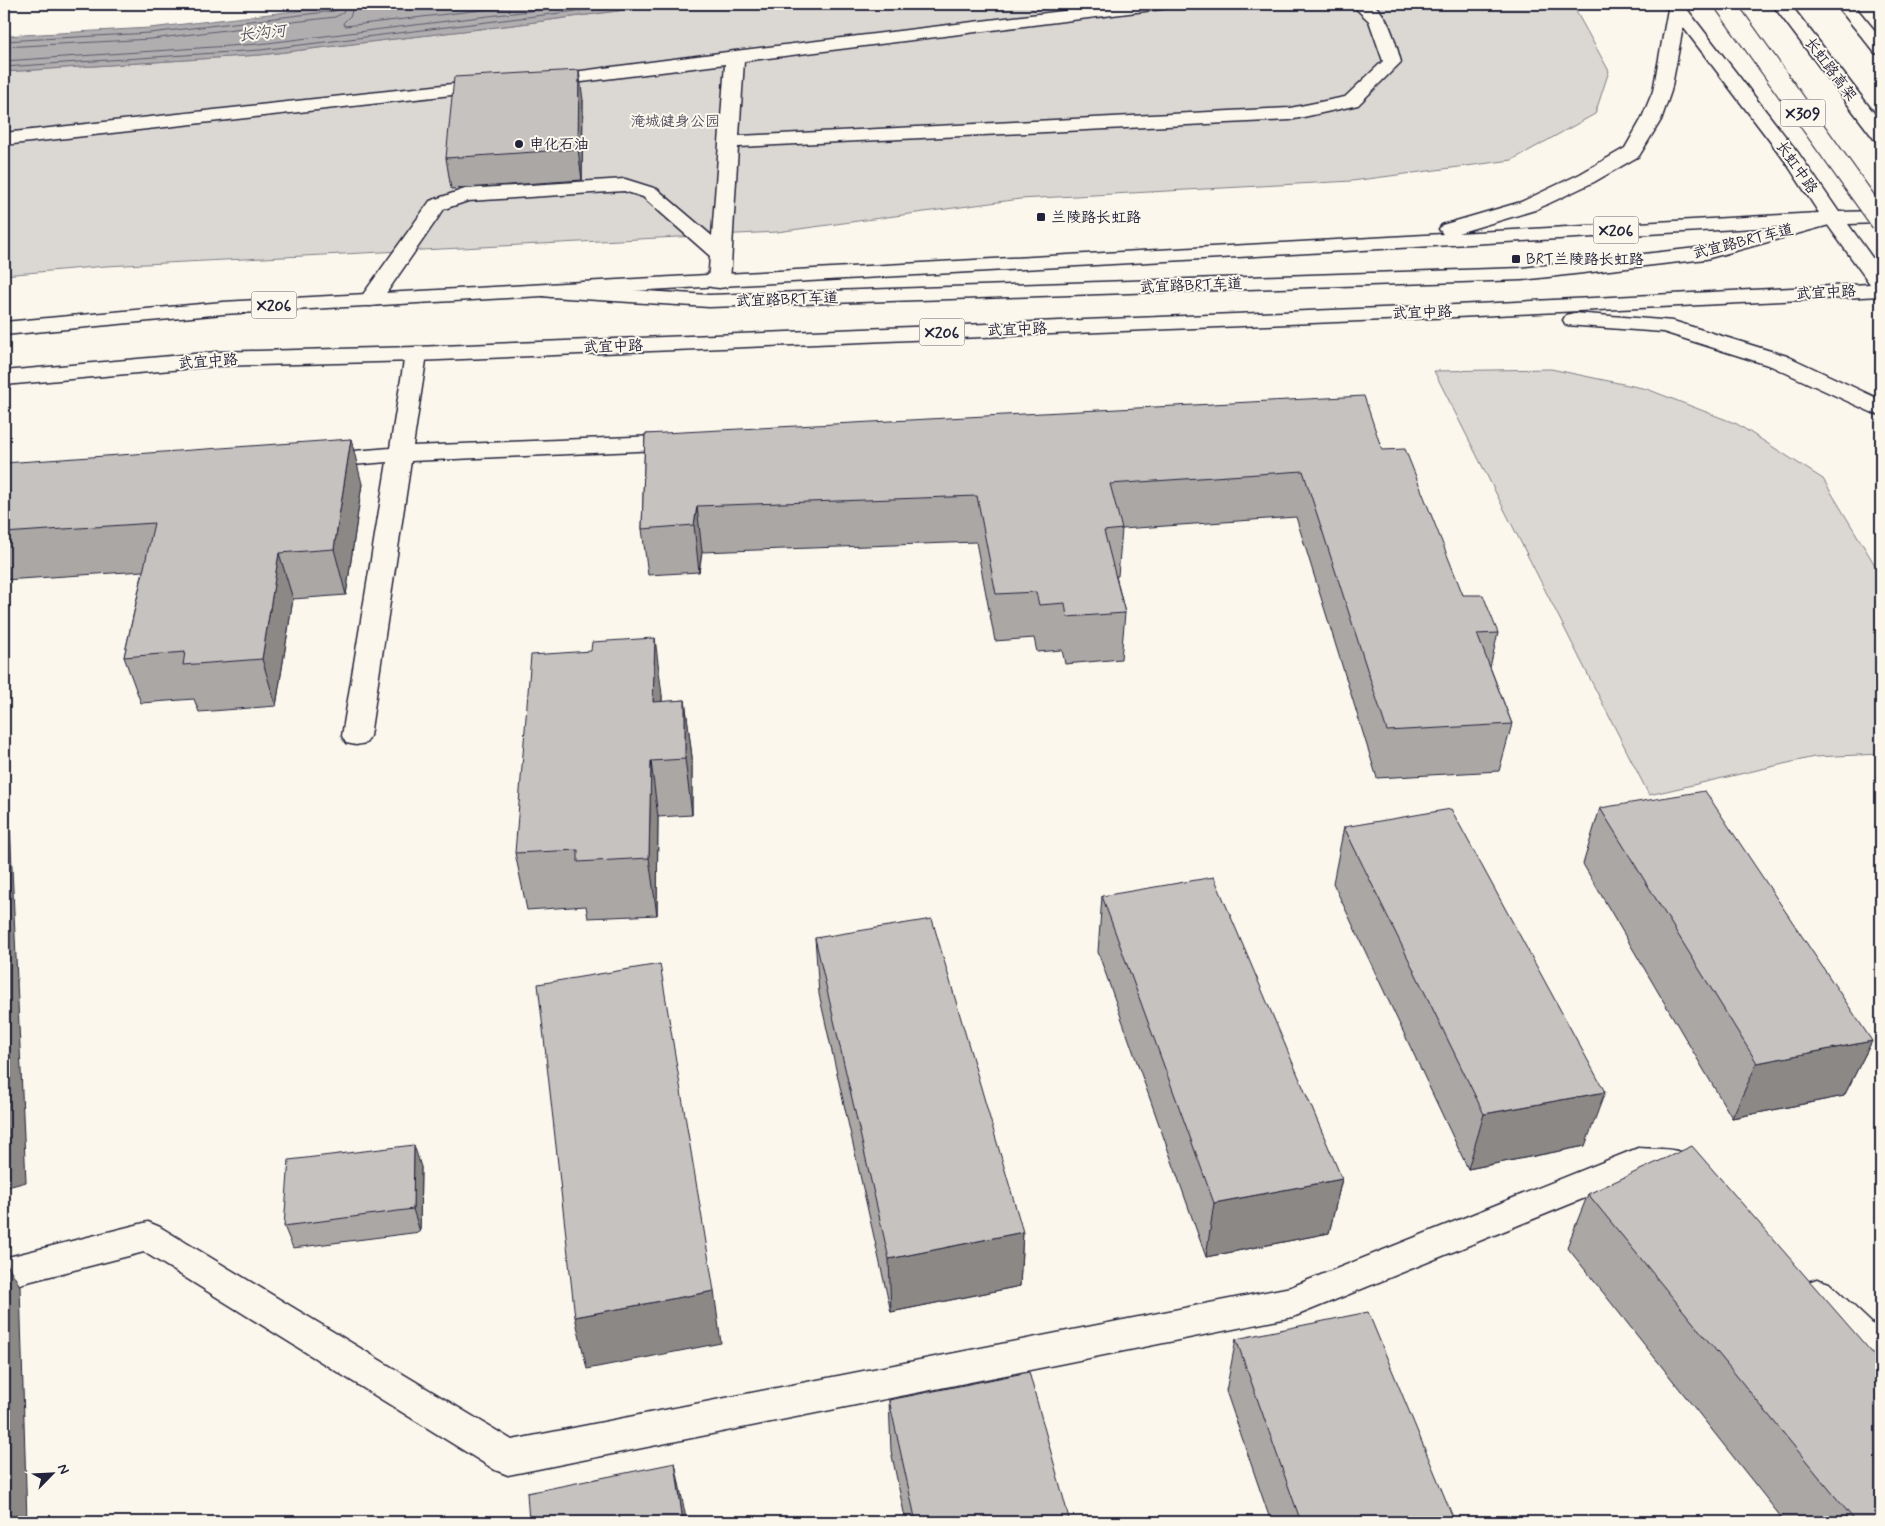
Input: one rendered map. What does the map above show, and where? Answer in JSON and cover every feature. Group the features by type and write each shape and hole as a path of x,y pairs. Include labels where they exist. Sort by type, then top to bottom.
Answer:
{"main road":[{"path":"525,82 1161,4"},
{"path":"729,142 1299,112 1351,101 1392,62 1378,20 1366,6 1360,4"},
{"name":"X309","path":"1725,4 1881,222"},
{"name":"长虹路高架","path":"1781,4 1881,135"},
{"path":"1844,4 1878,44"},
{"path":"1400,243 1528,206 1587,178 1632,152 1651,120 1662,91 1676,6"},
{"name":"长虹中路","path":"1676,6 1792,158 1881,284"},
{"path":"719,282 735,56"},
{"path":"4,139 506,84"},
{"path":"370,300 437,205 465,195 625,186 650,193 721,254"},
{"path":"1833,218 1881,217"},
{"name":"X206","path":"4,329 223,308 719,282 1833,218"},
{"name":"武宜路BRT车道","path":"545,291 709,302 1522,274 1706,253 1833,218"},
{"name":"武宜中路","path":"4,378 216,359 416,354 1456,311 1881,290"},
{"path":"1456,311 1665,326 1779,361 1881,408"},
{"path":"356,736 416,354"},
{"path":"301,462 400,454 700,441"},
{"path":"4,1273 148,1237 508,1458 1293,1302 1638,1162 1679,1165 1708,1192"},
{"path":"1794,1272 1872,1346 1881,1359"}],"green space":[{"name":"淹城健身公园","path":"669,4 1572,4 1609,71 1595,114 1512,160 1352,181 1020,199 777,232 106,266 4,275 4,72 260,55 513,25"},
{"path":"1551,369 1647,389 1737,424 1823,479 1881,575 1881,754 1814,757 1649,795 1434,371"}],"water":[{"name":"长沟河","path":"355,4 669,4 513,25 260,55 4,72 4,36 150,28"}],"building":[{"path":"579,70 578,149 446,158 454,77"},
{"path":"1364,396 1382,450 1405,449 1463,595 1483,595 1498,633 1477,634 1512,724 1387,731 1303,471 1110,484 1122,529 1104,531 1125,613 1067,617 1065,603 1039,605 1036,592 996,594 977,496 697,506 694,525 642,529 645,434"},
{"path":"351,439 334,549 279,553 262,659 183,665 185,652 124,657 154,523 4,533 4,463"},
{"path":"655,638 653,702 685,700 685,759 651,761 649,858 578,862 578,850 515,853 531,655 591,651 592,642"},
{"path":"1705,791 1872,1041 1757,1063 1600,808"},
{"path":"1451,809 1605,1092 1484,1114 1344,827"},
{"path":"1214,877 1342,1179 1214,1203 1102,896"},
{"path":"932,919 1023,1232 889,1259 815,938"},
{"path":"660,964 714,1291 575,1317 538,984"},
{"path":"414,1145 413,1209 284,1226 289,1160"},
{"path":"1692,1146 1881,1363 1881,1522 1856,1522 1588,1194"},
{"path":"1368,1312 1455,1522 1301,1522 1236,1339"},
{"path":"1029,1372 1070,1522 916,1522 889,1400"},
{"path":"675,1463 683,1522 529,1522 527,1493"}],"place":[{"name":"申化石油","path":"519,144"},
{"name":"兰陵路长虹路","path":"1041,217"},
{"name":"BRT兰陵路长虹路","path":"1516,259"}]}
